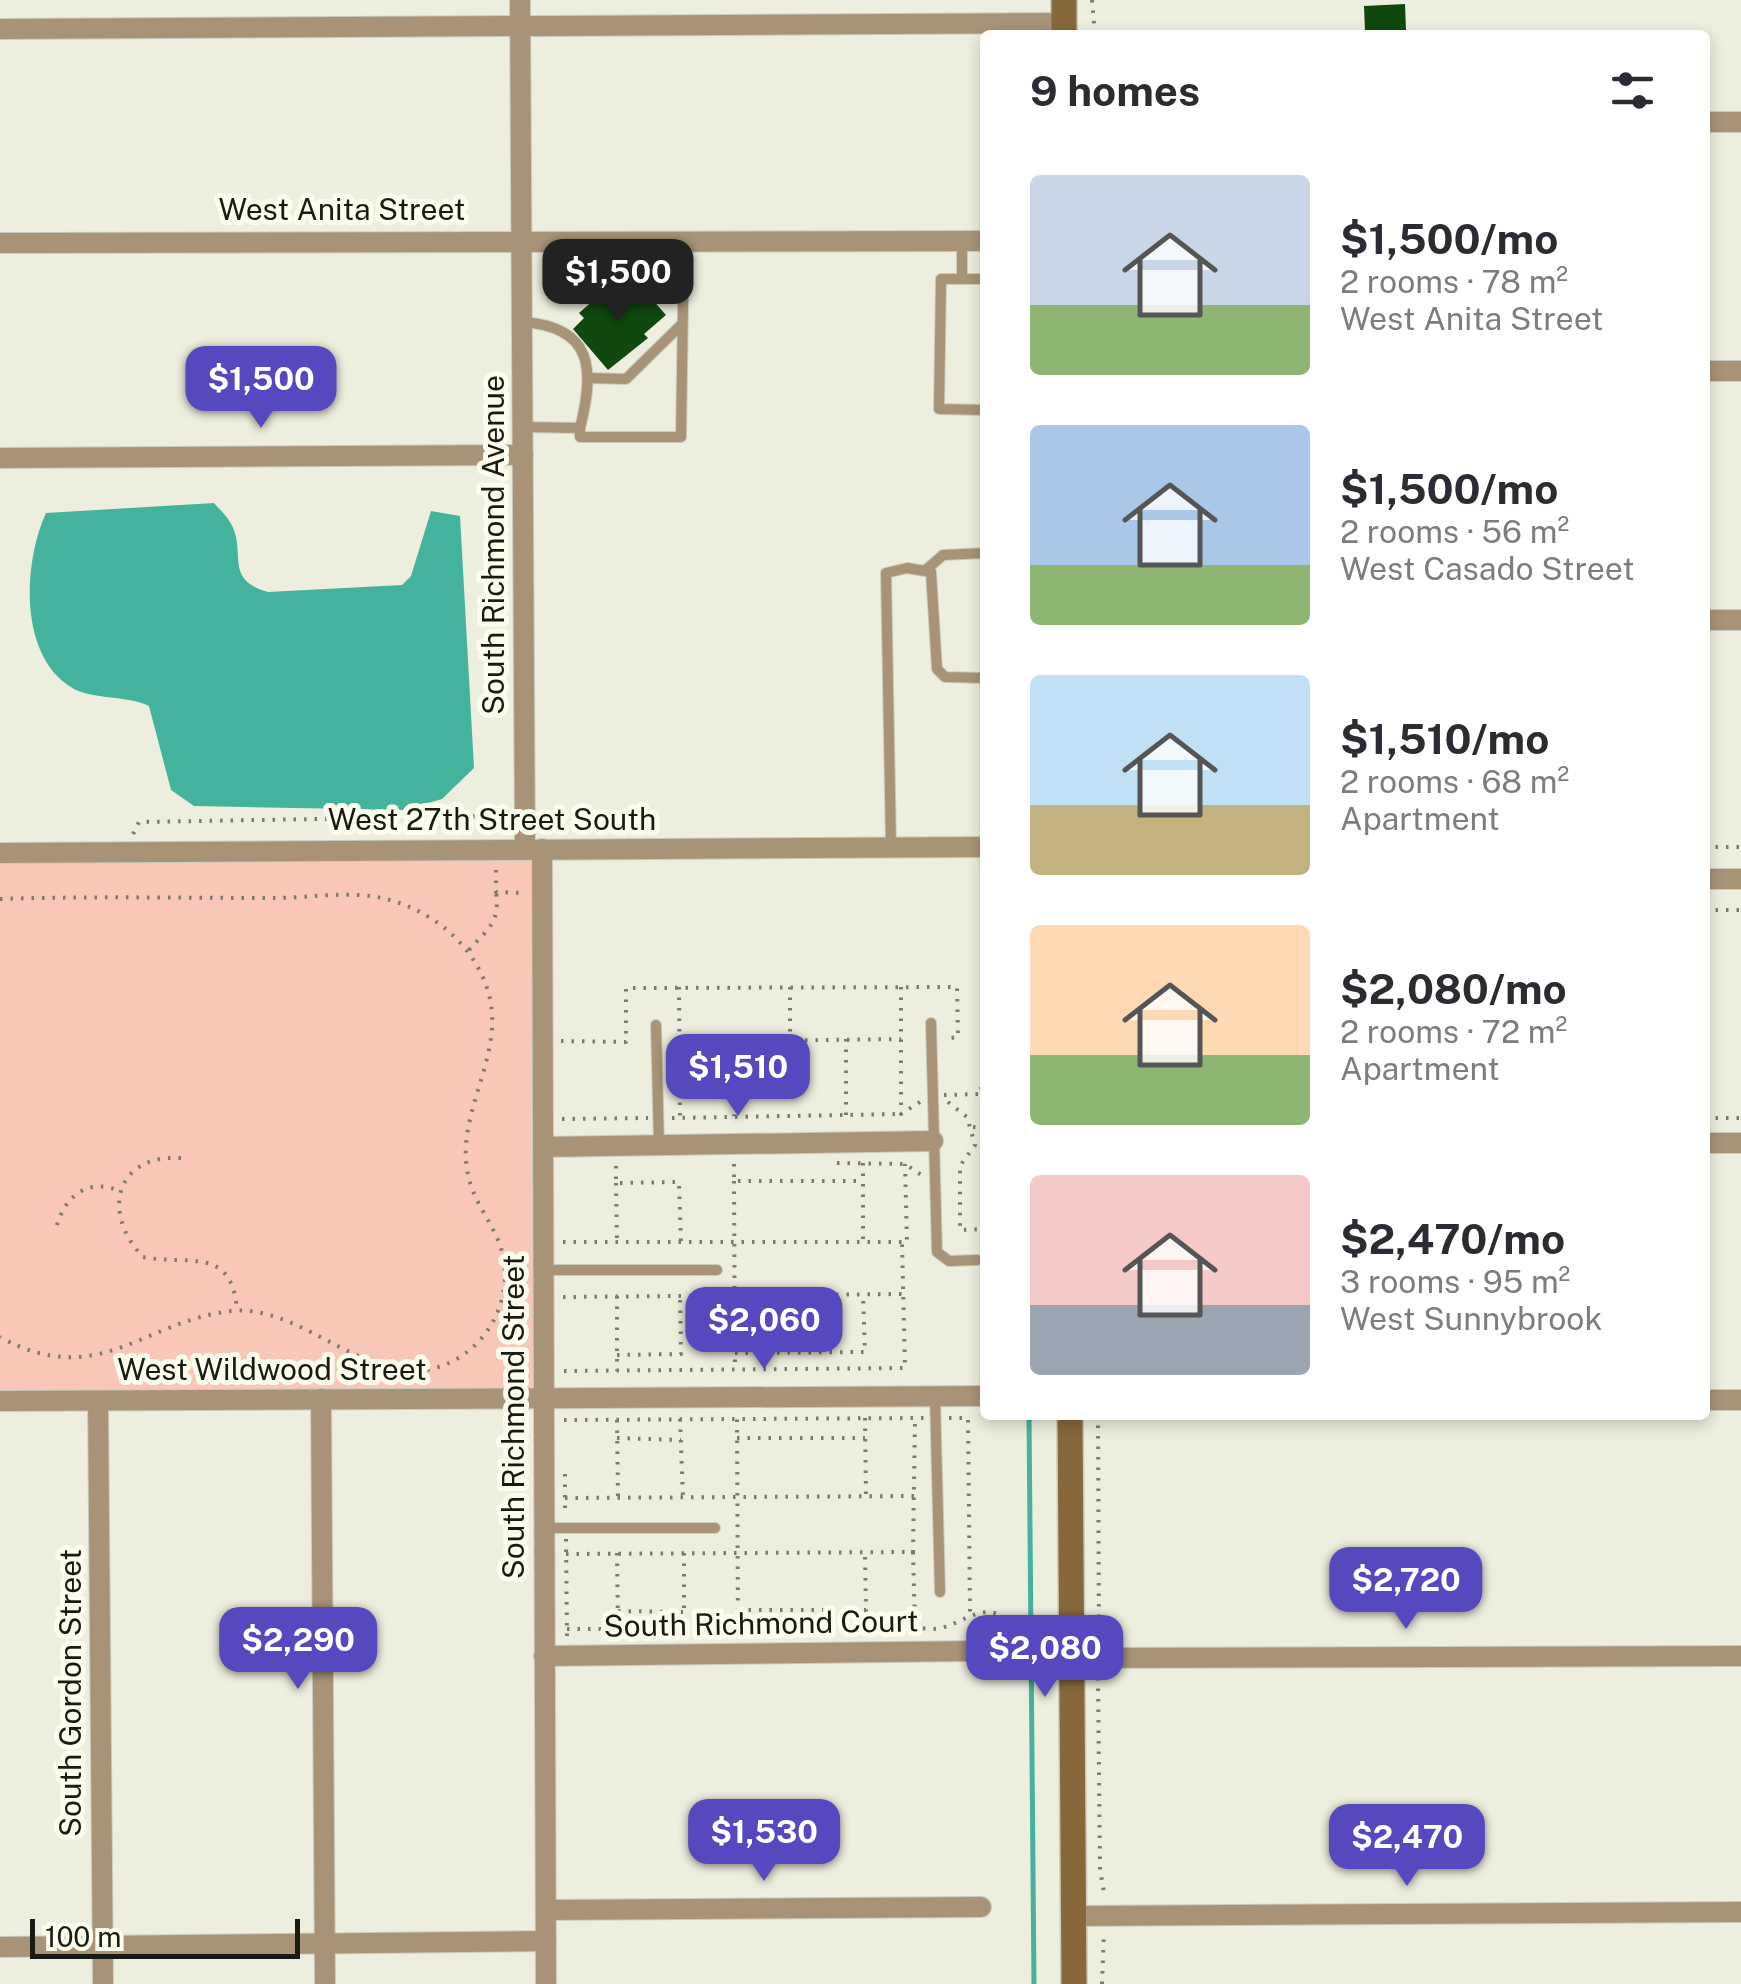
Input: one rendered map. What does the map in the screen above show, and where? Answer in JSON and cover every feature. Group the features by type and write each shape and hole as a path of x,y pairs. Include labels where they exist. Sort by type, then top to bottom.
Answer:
{"main road":[{"path":"1070,1420 1085,1658 1074,1984"}],"street":[{"name":"South Richmond Avenue","path":"520,0 522,455 534,849"},
{"path":"0,29 1064,19"},
{"path":"1710,122 1741,122"},
{"name":"West Anita Street","path":"0,244 523,239 980,241"},
{"path":"1710,371 1741,371"},
{"path":"0,458 522,455"},
{"path":"1710,620 1741,620"},
{"name":"West 27th Street South","path":"0,853 980,847"},
{"name":"South Richmond Street","path":"534,849 542,1147 546,1984"},
{"path":"1710,879 1741,879"},
{"path":"542,1147 934,1141"},
{"path":"1710,1143 1741,1143"},
{"name":"West Wildwood Street","path":"0,1401 980,1396"},
{"name":"South Gordon Street","path":"98,1400 103,1984"},
{"path":"320,1400 325,1984"},
{"path":"1710,1400 1741,1400"},
{"name":"South Richmond Court","path":"544,1656 978,1651"},
{"path":"1085,1658 1741,1656"},
{"path":"546,1910 982,1907"},
{"path":"1074,1916 1741,1912"},
{"path":"0,1947 546,1942"}],"lane":[{"path":"523,322 566,330 580,346 588,378 580,437 681,437 684,240"},
{"path":"962,241 962,279"},
{"path":"980,279 940,279 939,409 980,410"},
{"path":"588,378 626,378 682,324"},
{"path":"523,427 580,428"},
{"path":"980,552 943,555 934,558 928,569 935,590 937,669 945,678 980,678"},
{"path":"891,847 884,578 892,569 928,569"},
{"path":"931,1023 938,1252 949,1261 977,1260"},
{"path":"656,1026 659,1145"},
{"path":"543,1270 717,1270"},
{"path":"934,1396 940,1592"},
{"path":"544,1528 715,1528"}],"path":[{"path":"1092,0 1095,30"},
{"path":"1710,847 1741,847"},
{"path":"468,951 494,927 498,912 496,892"},
{"path":"0,899 384,898 449,929 468,951 489,994 494,1021 490,1054 470,1107 464,1157 472,1190 500,1246 506,1272 504,1295 490,1325 472,1348 450,1363 412,1370 392,1368 280,1319 237,1310 190,1320 91,1357 44,1354 0,1337"},
{"path":"1710,910 1741,910"},
{"path":"561,1041 626,1042 626,988 958,987 958,1038 938,1039"},
{"path":"679,988 680,1118"},
{"path":"790,988 790,1040"},
{"path":"679,1042 901,1038"},
{"path":"846,1039 846,1118"},
{"path":"734,1041 734,1118"},
{"path":"826,1163 905,1164 914,1172 935,1177 960,1166 975,1145 973,1127 956,1106 939,1098 939,1079"},
{"path":"562,1119 846,1118 901,1114"},
{"path":"1710,1118 1741,1118"},
{"path":"973,1127 980,1128"},
{"path":"181,1158 159,1157 139,1163 121,1192 118,1217 122,1234 142,1257 206,1260 223,1272 235,1289 237,1310"},
{"path":"863,1163 863,1242"},
{"path":"734,1164 735,1370"},
{"path":"563,1242 906,1242 905,1164"},
{"path":"616,1166 616,1242"},
{"path":"960,1166 960,1230 980,1230"},
{"path":"734,1181 863,1181"},
{"path":"616,1183 679,1182 681,1242"},
{"path":"58,1224 63,1205 76,1192 108,1185 121,1192"},
{"path":"564,1371 905,1368 902,1242"},
{"path":"863,1294 866,1368"},
{"path":"563,1297 904,1294"},
{"path":"616,1296 618,1371"},
{"path":"617,1355 681,1354 680,1296"},
{"path":"735,1353 866,1352"},
{"path":"865,1418 866,1496"},
{"path":"566,1554 914,1552 915,1418"},
{"path":"564,1420 968,1418 970,1612"},
{"path":"737,1419 738,1629"},
{"path":"616,1420 618,1498"},
{"path":"680,1420 682,1498"},
{"path":"1098,1420 1102,1634 1085,1658 1104,1915 1102,1984"},
{"path":"617,1438 681,1440"},
{"path":"737,1438 866,1438"},
{"path":"565,1498 914,1496"},
{"path":"865,1552 866,1630"},
{"path":"617,1553 618,1629"},
{"path":"684,1553 684,1629"},
{"path":"738,1610 866,1610"},
{"path":"618,1611 684,1612"},
{"path":"566,1629 914,1628"}],"shaded area":[{"path":"542,849 544,1398 0,1401 0,854"}],"water":[{"path":"214,503 235,533 238,563 245,580 268,592 402,585 411,576 431,511 460,516 474,768 442,799 403,810 194,806 171,790 149,706 74,689 56,675 34,633 30,608 33,557 46,513"}],"building":[{"path":"1405,4 1406,30 1365,30 1364,6"},
{"path":"634,279 666,315 644,334 648,338 608,370 573,329 584,318 579,313 595,299 599,304 608,297 611,300"}],"waterway":[{"path":"1029,1420 1034,1984"}]}
